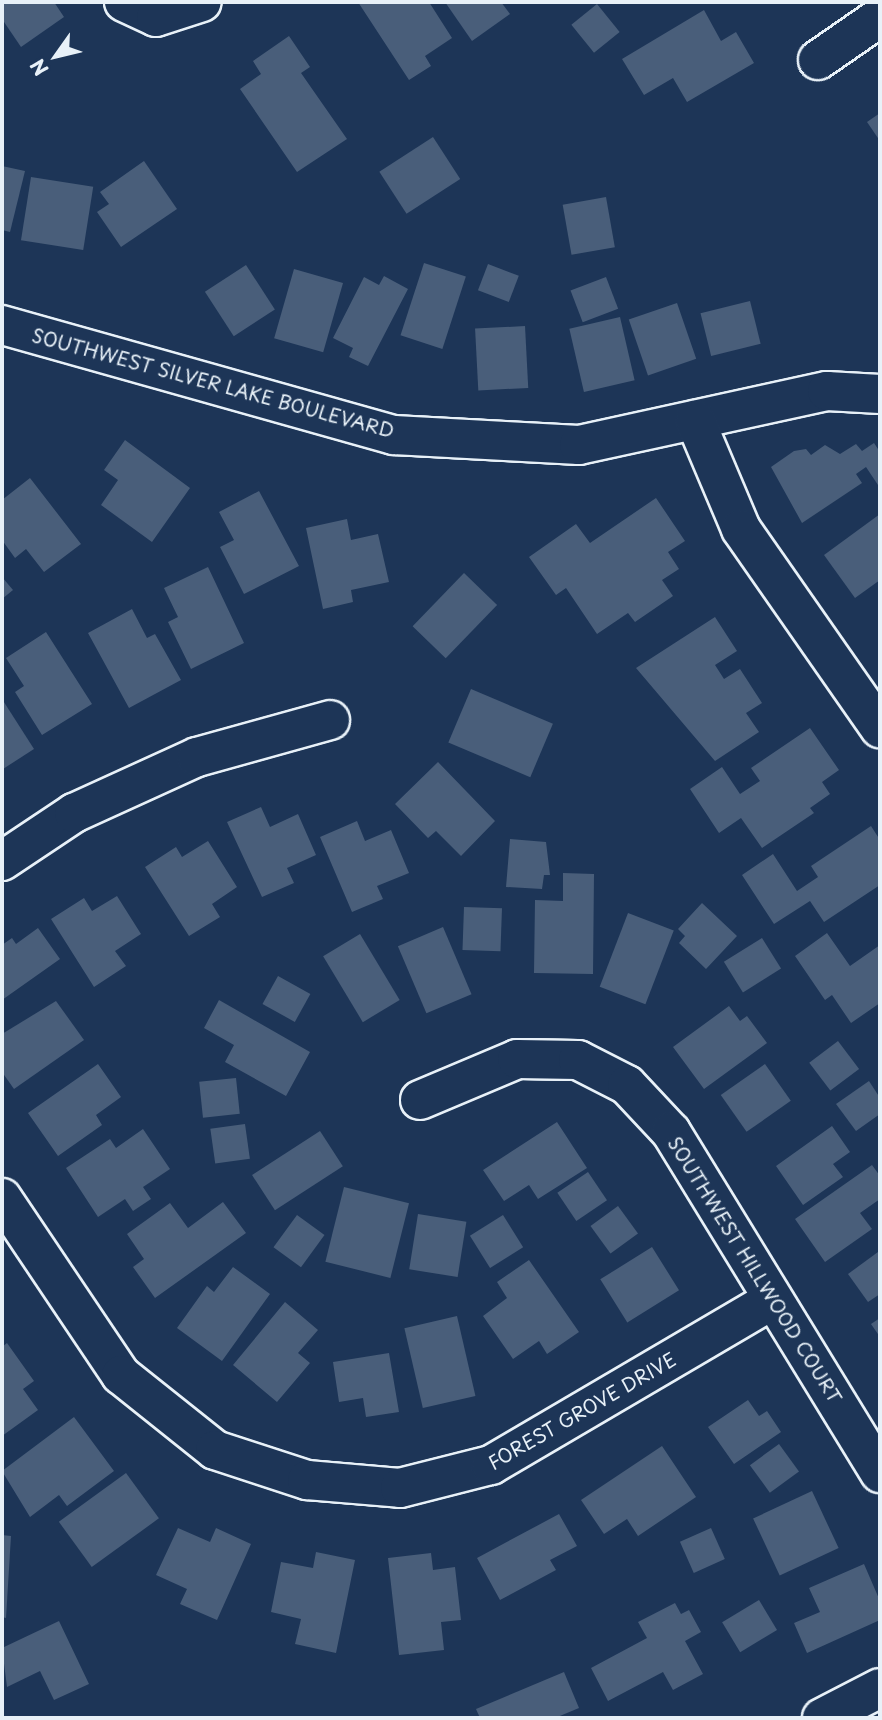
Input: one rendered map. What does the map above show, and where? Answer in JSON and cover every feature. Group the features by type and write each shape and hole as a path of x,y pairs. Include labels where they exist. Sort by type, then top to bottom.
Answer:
{"street":[{"path":"136,9 178,14 202,2"},
{"path":"818,61 880,18"},
{"name":"SOUTHWEST SILVER LAKE BOULEVARD","path":"2,325 394,435 579,445 827,391 880,394"},
{"path":"695,420 741,529 880,728"},
{"path":"2,861 74,813 197,757 330,720"},
{"name":"SOUTHWEST HILLWOOD COURT","path":"420,1100 517,1059 578,1060 627,1085 671,1132 771,1301 877,1458"},
{"name":"FOREST GROVE DRIVE","path":"2,1198 121,1375 215,1450 307,1480 400,1488 491,1465 771,1301"},
{"path":"822,1718 880,1688"}],"building":[{"path":"2,2 54,2 64,17 21,47 2,19"},
{"path":"358,2 429,2 452,38 425,56 431,66 409,80"},
{"path":"445,2 501,2 510,14 472,41"},
{"path":"597,4 620,32 594,53 571,25"},
{"path":"704,10 721,41 736,32 754,63 687,102 673,78 644,95 622,59"},
{"path":"289,36 310,67 301,73 347,139 297,172 240,89 261,74 253,61"},
{"path":"880,113 880,141 867,122"},
{"path":"433,137 460,179 407,214 379,172"},
{"path":"144,161 177,209 121,247 97,212 109,204 100,192"},
{"path":"2,166 25,171 10,232 2,230"},
{"path":"31,177 93,187 83,250 21,240"},
{"path":"606,197 615,247 572,255 563,205"},
{"path":"424,263 466,277 442,349 401,335"},
{"path":"488,264 519,276 509,302 478,290"},
{"path":"246,265 275,309 234,336 205,292"},
{"path":"294,269 343,283 323,352 274,338"},
{"path":"384,276 408,289 368,366 349,357 353,348 333,338 364,277 379,285"},
{"path":"606,277 618,309 583,322 571,291"},
{"path":"750,301 761,344 711,356 701,313"},
{"path":"677,303 696,359 648,375 629,320"},
{"path":"620,317 635,380 584,392 569,329"},
{"path":"525,326 528,388 478,391 475,329"},
{"path":"125,440 190,488 152,542 101,505 118,480 104,470"},
{"path":"874,443 880,452 880,488 866,467 856,474 862,483 802,523 771,467 794,451 806,449 811,455 825,445 840,454 856,444 862,451"},
{"path":"30,478 81,544 44,572 26,549 15,558 2,540 2,500"},
{"path":"259,491 299,566 244,594 220,547 234,540 219,512"},
{"path":"656,498 685,541 668,552 679,569 662,580 673,596 635,622 628,613 597,634 566,588 556,595 529,557 576,524 590,543"},
{"path":"880,514 880,580 855,598 824,555"},
{"path":"347,519 351,540 378,534 389,582 351,590 353,602 323,609 306,528"},
{"path":"208,567 244,643 191,669 168,622 178,617 164,588"},
{"path":"464,573 497,605 446,658 413,626"},
{"path":"2,577 13,590 2,599"},
{"path":"132,609 147,638 155,634 181,680 129,708 88,633"},
{"path":"715,617 737,651 715,665 724,679 740,669 762,703 746,713 759,732 715,761 636,668"},
{"path":"46,632 92,704 42,735 15,692 24,686 6,658"},
{"path":"471,689 553,724 530,777 448,742"},
{"path":"2,699 34,749 3,769 2,767"},
{"path":"810,728 839,770 822,782 830,794 810,808 814,813 762,848 741,818 719,833 690,789 722,767 740,794 760,781 751,768"},
{"path":"438,762 495,821 461,856 436,831 428,838 395,804"},
{"path":"261,807 270,827 298,814 316,855 287,868 294,883 262,897 227,822"},
{"path":"357,821 365,841 391,830 409,873 377,886 383,899 352,912 320,837"},
{"path":"871,826 880,840 880,885 824,922 810,901 774,924 742,875 773,854 797,891 818,877 811,866"},
{"path":"510,839 546,842 550,875 544,875 542,889 506,887"},
{"path":"208,841 237,887 212,904 220,917 189,936 145,867 176,847 182,857"},
{"path":"563,873 594,874 593,974 534,973 535,900 563,901"},
{"path":"117,896 141,934 115,951 126,966 94,987 51,919 84,898 92,911"},
{"path":"702,903 737,936 706,969 679,943 685,936 678,929"},
{"path":"464,907 502,908 500,951 462,950"},
{"path":"628,913 674,931 645,1004 600,987"},
{"path":"443,927 472,994 426,1013 398,946"},
{"path":"38,928 60,959 2,1000 2,945 12,938 16,944"},
{"path":"827,933 850,966 880,945 880,1003 851,1023 832,995 825,1000 795,956"},
{"path":"360,934 400,1000 363,1022 323,956"},
{"path":"762,938 781,969 743,992 724,962"},
{"path":"278,976 310,994 295,1022 262,1004"},
{"path":"219,1000 310,1052 286,1096 225,1062 234,1045 204,1028"},
{"path":"56,1001 84,1040 14,1089 2,1072 2,1034"},
{"path":"729,1006 740,1021 747,1016 767,1043 704,1089 673,1047"},
{"path":"838,1041 859,1069 830,1091 809,1063"},
{"path":"98,1064 121,1097 96,1115 102,1125 58,1156 28,1113"},
{"path":"765,1064 791,1101 747,1132 721,1095"},
{"path":"236,1078 240,1114 203,1118 199,1082"},
{"path":"869,1081 880,1098 880,1114 856,1131 836,1104"},
{"path":"557,1122 587,1168 538,1199 529,1185 504,1201 483,1170"},
{"path":"245,1124 250,1159 215,1164 210,1129"},
{"path":"832,1126 850,1152 833,1164 843,1177 803,1205 776,1166"},
{"path":"143,1129 170,1169 143,1187 151,1199 133,1211 125,1199 98,1217 66,1168 110,1139 116,1148"},
{"path":"320,1131 343,1166 275,1210 252,1175"},
{"path":"872,1165 880,1176 880,1199 860,1213 872,1229 825,1262 795,1219"},
{"path":"588,1172 607,1200 576,1221 557,1193"},
{"path":"344,1187 409,1203 390,1278 325,1262"},
{"path":"223,1202 246,1233 155,1298 133,1267 144,1259 127,1234 170,1203 188,1228"},
{"path":"618,1206 638,1234 610,1253 590,1226"},
{"path":"418,1214 466,1222 458,1277 409,1269"},
{"path":"297,1215 325,1235 301,1267 273,1247"},
{"path":"503,1215 523,1247 490,1268 470,1236"},
{"path":"652,1247 679,1290 627,1323 600,1279"},
{"path":"878,1252 880,1294 868,1302 848,1274"},
{"path":"529,1260 579,1332 547,1354 539,1341 513,1359 483,1316 507,1298 497,1282"},
{"path":"233,1267 270,1294 222,1361 177,1328 207,1286 214,1292"},
{"path":"285,1302 318,1330 298,1353 310,1363 277,1402 233,1365"},
{"path":"457,1316 475,1396 423,1408 404,1328"},
{"path":"880,1318 880,1337 871,1324"},
{"path":"7,1343 34,1381 23,1389 38,1410 2,1436 2,1347"},
{"path":"389,1353 399,1412 366,1417 363,1398 339,1402 333,1362"},
{"path":"748,1400 759,1416 767,1411 781,1432 734,1464 708,1427"},
{"path":"74,1417 114,1471 67,1506 59,1495 30,1517 2,1471"},
{"path":"779,1444 799,1472 770,1493 750,1465"},
{"path":"662,1446 696,1497 638,1536 627,1519 604,1534 581,1500"},
{"path":"126,1473 159,1518 92,1567 59,1522"},
{"path":"812,1491 839,1548 780,1576 753,1518"},
{"path":"559,1514 577,1546 550,1560 556,1570 500,1600 477,1558"},
{"path":"178,1528 210,1542 216,1528 251,1544 217,1620 180,1604 187,1589 156,1575"},
{"path":"711,1528 725,1559 694,1573 680,1542"},
{"path":"2,1535 11,1536 6,1618 2,1617"},
{"path":"316,1552 355,1560 336,1653 295,1644 301,1619 271,1612 281,1562 313,1568"},
{"path":"431,1553 433,1570 455,1567 461,1620 441,1622 444,1650 399,1655 388,1558"},
{"path":"864,1564 880,1601 880,1620 807,1653 794,1623 820,1612 809,1588"},
{"path":"759,1600 777,1630 740,1652 722,1622"},
{"path":"675,1603 681,1614 689,1610 701,1632 685,1641 703,1674 673,1690 663,1672 608,1701 591,1668 647,1638 638,1622"},
{"path":"59,1621 89,1684 54,1700 40,1671 7,1687 2,1648"},
{"path":"564,1672 579,1708 555,1718 480,1718 476,1709"}]}
